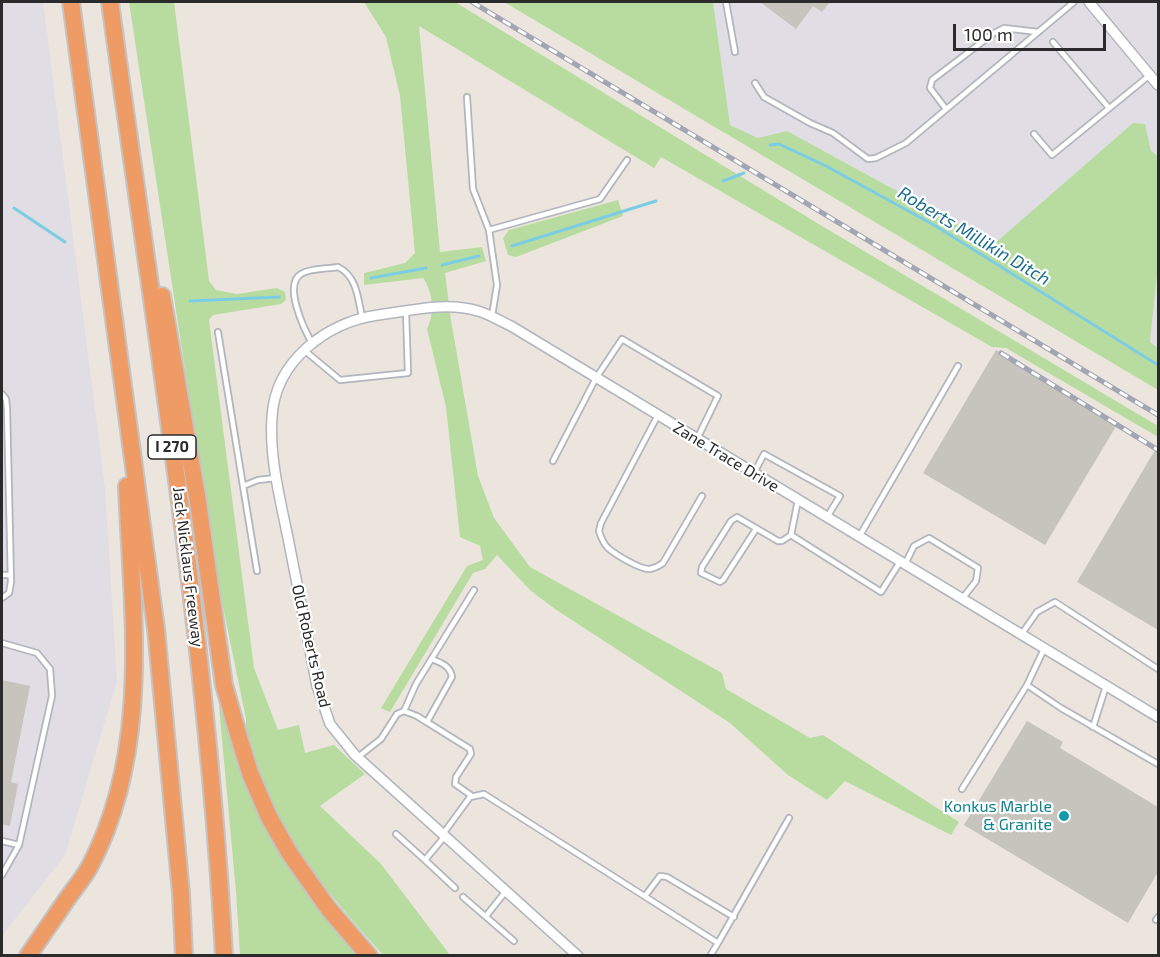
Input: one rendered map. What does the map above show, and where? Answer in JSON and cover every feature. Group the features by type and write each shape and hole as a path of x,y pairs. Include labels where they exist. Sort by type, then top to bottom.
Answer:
{"highway":[{"name":"I 270","path":"71,2 156,629 181,893 184,956"},
{"name":"Jack Nicklaus Freeway","path":"110,2 197,630 221,895 224,956"},
{"path":"141,217 162,297 198,502 224,685 250,773 264,806 290,854 328,908 369,956"},
{"path":"28,956 90,867 112,811 127,756 132,716 134,640 124,386"}],"street":[{"path":"1089,2 1158,85"},
{"name":"Zane Trace Drive","path":"285,376 312,343 340,325 362,317 451,307 478,310 597,378 1158,717"},
{"name":"Old Roberts Road","path":"285,376 279,388 272,416 276,478 317,686 330,724 358,757 578,956"}],"lane":[{"path":"726,2 735,52"},
{"path":"755,83 764,97 833,133 868,159 876,158 906,143 1074,2"},
{"path":"946,109 930,88 932,80 994,33 1004,28 1038,32"},
{"path":"1053,42 1109,108"},
{"path":"1034,134 1052,155 1150,75"},
{"path":"467,97 473,189 489,230 496,285 492,316"},
{"path":"489,230 600,199 627,160"},
{"path":"312,343 302,325 293,286 296,278 302,273 342,268 352,279 357,290 362,317"},
{"path":"304,350 340,380 408,373 406,312"},
{"path":"218,332 257,571"},
{"path":"553,461 597,378 622,339 718,396 697,439"},
{"path":"859,537 958,366"},
{"path":"2,394 6,399 11,575 9,592 2,598"},
{"path":"658,415 602,523 599,531 603,541 623,558 644,569 653,569 663,563 702,496"},
{"path":"754,473 764,454 840,496 827,517"},
{"path":"243,486 258,480 276,478"},
{"path":"756,529 723,580 720,582 701,573 702,567 731,521 737,517 778,541 791,535 798,500"},
{"path":"791,535 881,592 914,546 929,538 978,568 976,581 962,599"},
{"path":"2,575 11,575"},
{"path":"358,757 381,739 397,714 404,711 416,684 474,590"},
{"path":"1021,635 1037,612 1055,602 1158,669"},
{"path":"2,643 37,653 50,669 52,696 19,845 2,874"},
{"path":"962,789 1027,685 1044,649"},
{"path":"427,722 452,677 447,666 432,659"},
{"path":"1027,685 1158,764"},
{"path":"1094,727 1107,686"},
{"path":"404,711 427,722 470,749 471,754 456,777 455,784 472,796"},
{"path":"425,860 470,797 484,794 718,943"},
{"path":"710,956 789,818"},
{"path":"396,834 455,888"},
{"path":"2,842 19,845"},
{"path":"645,897 660,876 667,877 734,917"},
{"path":"486,916 506,891"},
{"path":"463,897 514,941"}],"shaded area":[{"path":"2,2 43,2 105,487 117,681 65,855 2,936"},
{"path":"713,2 1158,2 1158,156 1151,151 1145,124 1133,123 994,244 787,131 758,138 730,125"},
{"path":"1158,266 1158,348 1150,342"}],"green space":[{"path":"129,2 174,2 209,281 216,290 237,294 277,288 285,292 286,300 281,304 213,315 209,320 254,668 278,730 299,725 305,753 334,745 365,774 320,806 381,864 450,955 383,955 345,912 295,845 268,795 253,756 247,738 246,719 216,573"},
{"path":"364,2 455,2 817,223 1158,426 1158,437 1006,348 992,347 661,157 654,168 419,26 440,252 482,247 486,261 445,273 478,476 494,518 530,567 722,673 726,689 810,738 823,735 959,822 951,835 845,781 827,800 788,775 730,723 555,609 531,591 497,555 485,569 473,573 390,712 381,708 467,566 483,560 480,546 460,537 446,407 427,329 432,310 431,296 426,284 423,278 364,285 364,273 405,263 415,253 400,96 386,37"},
{"path":"504,2 713,2 730,125 758,138 787,131 994,244 1133,123 1145,124 1151,151 1158,156 1158,266 1150,342 1158,348 1158,390"},
{"path":"618,200 623,216 516,257 508,255 503,238 509,230"},
{"path":"224,705 282,855 304,888 359,955 240,955 219,706"}],"building":[{"path":"760,2 830,2 822,12 813,6 796,29"},
{"path":"996,350 1118,423 1045,545 923,473"},
{"path":"1158,445 1158,630 1077,582"},
{"path":"2,680 30,686 11,782 18,784 10,826 2,824"},
{"name":"Konkus Marble & Granite","path":"1027,721 1063,742 1060,748 1158,807 1158,872 1128,923 964,825"}],"waterway":[{"name":"Roberts Millikin Ditch","path":"770,145 779,144 826,166 934,225 1158,365"},
{"name":"Roberts Millikin Ditch","path":"723,181 744,173"},
{"name":"Roberts Millikin Ditch","path":"512,246 656,201"},
{"name":"Roberts Millikin Ditch","path":"14,208 65,242"},
{"name":"Roberts Millikin Ditch","path":"442,265 479,256"},
{"name":"Roberts Millikin Ditch","path":"371,278 426,268"},
{"name":"Roberts Millikin Ditch","path":"190,301 279,297"}],"railway":[{"path":"472,2 1158,415"},
{"path":"1001,353 1158,450"}],"place":[{"name":"Konkus Marble & Granite","path":"1064,816"}]}
